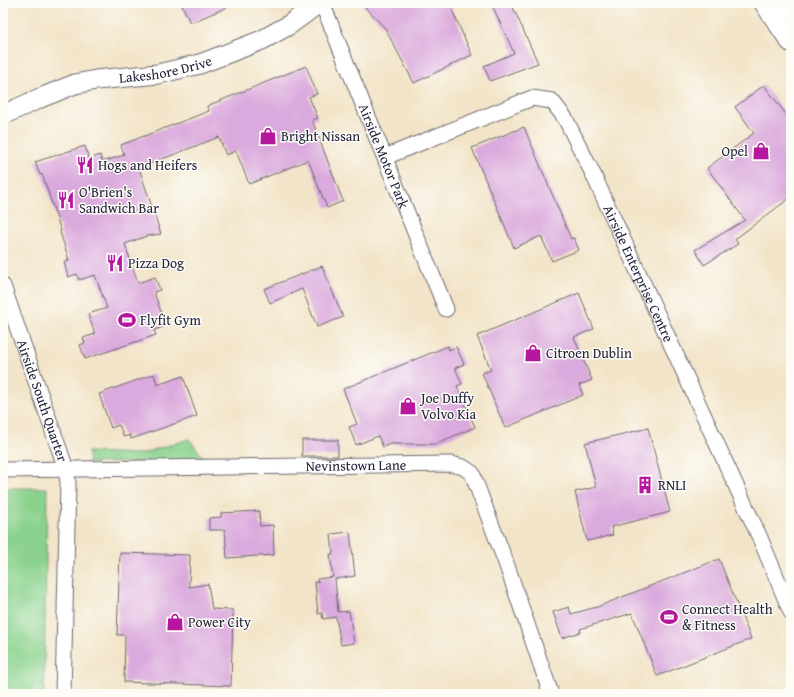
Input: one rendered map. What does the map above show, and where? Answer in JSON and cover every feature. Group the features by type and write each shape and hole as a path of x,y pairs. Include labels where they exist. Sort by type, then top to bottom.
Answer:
{"main road":[{"path":"765,3 791,41"},
{"path":"787,3 791,9"}],"street":[{"name":"Lakeshore Drive","path":"3,115 75,84 96,80 158,74 200,64 262,40 289,26 319,3"},
{"name":"Airside Motor Park","path":"322,3 446,309"},
{"name":"Airside Enterprise Centre","path":"385,157 532,98 552,101 565,118 599,186 760,538 791,612"},
{"name":"Airside South Quarter","path":"3,286 66,469 68,482 63,694"},
{"name":"Nevinstown Lane","path":"3,470 443,464 463,467 472,473 506,563 551,694"}],"green space":[{"path":"189,439 206,461 89,463 88,452 141,454"},
{"path":"3,488 47,488 44,694 3,694"}],"building":[{"path":"181,3 237,3 190,23"},
{"path":"361,3 449,3 472,55 414,83 385,28"},
{"path":"491,3 511,3 538,63 490,81 484,66 514,53"},
{"path":"306,66 317,94 309,97 318,118 312,120 343,201 327,208 308,160 249,184 236,151 226,155 219,137 139,168 161,234 147,236 125,244 138,283 155,277 160,290 154,292 166,326 154,330 156,335 85,359 80,345 85,343 83,338 95,334 88,314 107,308 95,275 79,280 77,274 68,277 64,262 69,260 60,232 61,231 42,174 40,175 35,162 85,146 89,159 100,155 102,162 124,155 121,145 209,111 207,106"},
{"name":"Opel","path":"764,85 791,121 791,197 735,239 738,244 704,265 695,250 745,220 707,168 754,133 735,107"},
{"path":"524,127 571,239 574,238 579,250 552,261 541,236 514,248 472,148"},
{"path":"322,266 343,317 317,327 302,289 270,303 264,289"},
{"name":"Citroen Dublin","path":"579,293 594,329 574,337 592,380 579,385 583,395 505,428 482,373 491,370 477,336"},
{"name":"Joe Duffy Volvo Kia","path":"448,346 449,350 456,347 464,364 455,368 462,384 457,386 475,427 435,444 390,444 383,447 378,436 356,445 349,427 357,424 343,389"},
{"path":"154,374 157,385 183,376 197,416 131,439 130,435 124,437 119,425 111,428 99,394"},
{"name":"RNLI","path":"648,428 670,512 611,527 613,535 587,541 575,492 596,487 585,443"},
{"path":"302,440 338,440 338,456 302,456"},
{"path":"259,511 260,526 273,525 274,555 227,558 225,530 209,530 209,518 221,517 221,513"},
{"path":"350,532 355,576 335,579 338,612 349,611 354,643 341,645 336,617 323,619 322,613 318,614 315,582 318,582 317,579 333,577 330,554 333,554 331,534"},
{"name":"Power City","path":"120,553 190,555 189,587 208,584 212,609 233,610 231,686 124,682 125,635 117,635"},
{"path":"719,559 751,639 657,676 632,613 580,629 581,632 562,638 553,612 569,607 571,614 597,607"}],"place":[{"name":"Bright Nissan","path":"268,136"},
{"name":"Opel","path":"761,151"},
{"name":"Hogs and Heifers","path":"85,165"},
{"name":"O'Brien's Sandwich Bar","path":"66,200"},
{"name":"Pizza Dog","path":"115,263"},
{"name":"Flyfit Gym","path":"127,320"},
{"name":"Citroen Dublin","path":"533,353"},
{"name":"Joe Duffy Volvo Kia","path":"408,406"},
{"name":"RNLI","path":"645,485"},
{"name":"Connect Health & Fitness","path":"669,617"},
{"name":"Power City","path":"175,622"}]}
